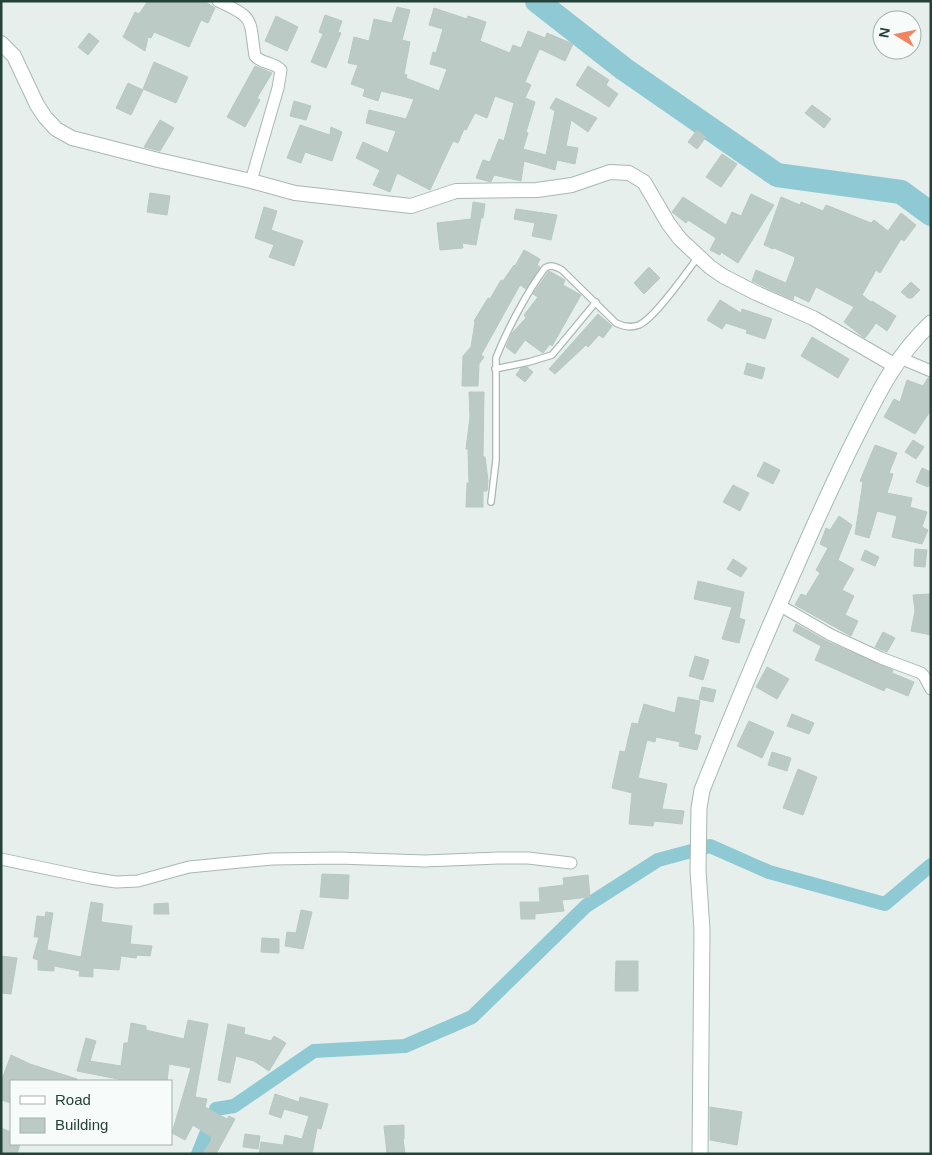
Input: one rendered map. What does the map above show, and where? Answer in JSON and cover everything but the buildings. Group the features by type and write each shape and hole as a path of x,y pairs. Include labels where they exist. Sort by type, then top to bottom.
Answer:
{"main road":[{"path":"700,1154 702,930 698,834 702,790 830,487 897,362 913,340 931,323"}],"street":[{"path":"218,1 246,16 250,24 254,56 277,66 281,70 278,88 251,181"},
{"path":"1,43 14,56 37,105 56,129 72,138 295,193 411,206 456,191 537,190 572,185 610,172 625,172 644,182 668,223 680,239 698,257 723,276 754,292 814,318 897,362 931,372"},
{"path":"779,605 838,639 920,673 924,676 931,689"},
{"path":"1,859 116,882 138,881 189,867 272,859 338,858 424,861 498,858 538,859 571,863"}],"lane":[{"path":"491,502 496,460 496,358 502,344 546,268 553,266 562,270 616,323 621,326 633,327 647,319 668,296 698,257"},
{"path":"495,369 552,355 596,302"}],"waterway":[{"path":"537,1 624,69 777,175 901,192 931,214"},
{"path":"198,1154 216,1109 234,1106 314,1051 405,1046 472,1017 586,906 658,860 710,846 769,872 885,904 931,865"}]}
